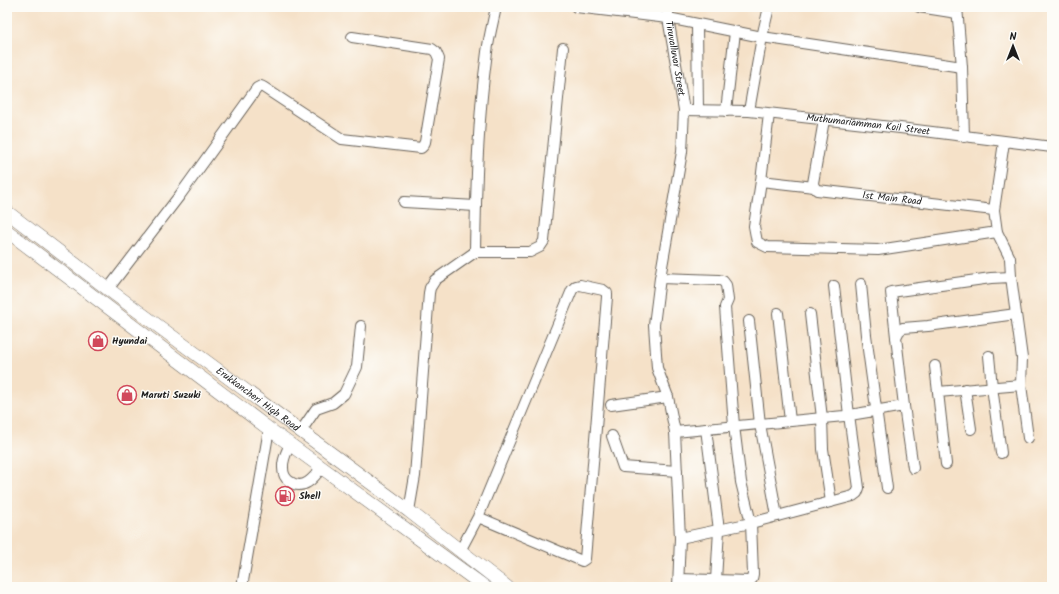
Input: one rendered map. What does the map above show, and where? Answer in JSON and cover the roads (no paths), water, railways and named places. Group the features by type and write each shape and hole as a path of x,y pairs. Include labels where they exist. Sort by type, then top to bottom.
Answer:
{"main road":[{"name":"Erukkancheri High Road","path":"7,212 108,289 410,511 460,551 488,584 507,587"},
{"path":"7,231 269,429 488,584"}],"street":[{"path":"475,252 482,98 487,50 496,7"},
{"path":"576,7 668,18 762,37 962,67"},
{"name":"Tiruvalluvar Street","path":"668,7 668,18 684,110 682,152 660,278 654,325 657,368 668,397 675,432 680,538 678,583"},
{"path":"749,111 762,37 769,7"},
{"path":"919,7 957,10 962,67 964,137"},
{"path":"697,24 698,110"},
{"path":"726,111 735,32"},
{"path":"108,289 180,195 259,87 263,87 342,138 421,148 423,146 425,142 439,59 436,52 432,49 352,37"},
{"path":"410,511 415,476 430,288 435,280 475,252 530,252 540,247 544,241 563,48"},
{"name":"Muthumariamman Koil Street","path":"684,110 749,111 1052,147"},
{"path":"768,114 761,181 754,226 757,242 767,246 878,250 997,232"},
{"path":"814,187 824,120"},
{"path":"1004,142 994,210 997,232 1010,258 1022,358 1021,385 1028,438"},
{"name":"1st Main Road","path":"761,181 814,187 817,190 994,210"},
{"path":"404,202 476,206"},
{"path":"913,468 904,406 891,292 991,278 1012,277"},
{"path":"660,278 719,280 726,285 728,300 725,307 734,426 741,482 751,523 753,574 750,581 716,580 678,583"},
{"path":"861,284 887,488"},
{"path":"460,551 478,517 572,290 576,286 580,285 603,290 608,297 585,559 582,561 478,517"},
{"path":"680,538 751,523 853,496 857,493 859,488 834,286"},
{"path":"778,313 790,421"},
{"path":"810,314 822,418 823,449 831,502"},
{"path":"896,337 899,331 903,328 1016,314"},
{"path":"749,321 760,424 777,516"},
{"path":"301,431 316,409 333,403 344,394 357,367 361,326"},
{"path":"989,356 1000,453"},
{"path":"935,366 946,464"},
{"path":"938,392 1021,385"},
{"path":"965,390 971,429"},
{"path":"611,405 668,397"},
{"path":"675,432 849,415 904,406"},
{"path":"242,587 269,429"},
{"path":"706,429 719,530 716,580"},
{"path":"612,436 623,466 677,471"},
{"path":"290,444 284,458 283,466 284,475 288,480 300,486 307,483 322,467"}],"place":[{"name":"Hyundai","path":"98,341"},
{"name":"Maruti Suzuki","path":"127,395"},
{"name":"Shell","path":"285,496"}]}
